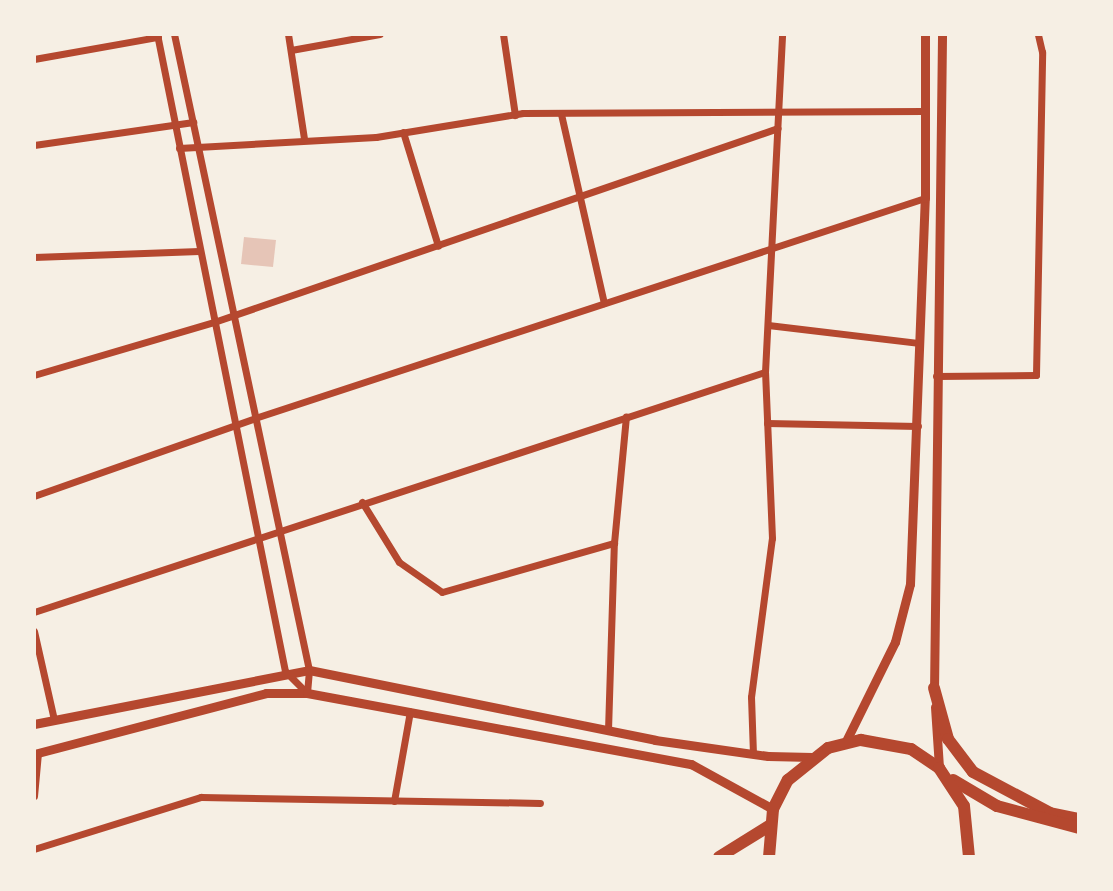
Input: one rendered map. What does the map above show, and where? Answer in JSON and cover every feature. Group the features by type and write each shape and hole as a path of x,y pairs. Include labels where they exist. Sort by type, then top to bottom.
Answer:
{"highway":[{"path":"934,688 948,739 973,772 1050,813 1079,819"},
{"path":"769,857 769,826 773,809 788,780 812,757 845,743 895,743 997,806 1079,828"},
{"path":"944,773 969,822 969,857"},
{"path":"719,857 769,826"}],"street":[{"path":"174,34 309,670 307,693"},
{"path":"288,34 304,138"},
{"path":"291,50 380,34"},
{"path":"503,34 515,115"},
{"path":"753,754 751,697 772,538 765,372 782,34"},
{"path":"845,743 895,642 910,584 925,198 925,34"},
{"path":"942,34 934,688 944,773"},
{"path":"936,376 1036,375 1042,52 1038,34"},
{"path":"34,59 158,35 285,671 307,693"},
{"path":"179,148 403,132 515,115 923,111"},
{"path":"561,114 604,303"},
{"path":"34,145 193,122"},
{"path":"34,375 214,322 778,128"},
{"path":"403,132 438,246"},
{"path":"34,496 255,418 925,198"},
{"path":"34,257 199,251"},
{"path":"768,325 920,343"},
{"path":"34,612 257,541 279,529 765,372"},
{"path":"608,730 614,543 626,417"},
{"path":"767,423 918,426"},
{"path":"362,502 399,562 442,592 614,543"},
{"path":"34,631 54,720"},
{"path":"34,724 285,671 309,670 608,730 753,754 812,757"},
{"path":"34,796 36,754 266,693 307,693 411,709 691,764 773,809"},
{"path":"394,801 411,709"},
{"path":"34,849 201,797 540,803"}],"building":[{"path":"244,237 276,240 273,267 241,264"}]}
